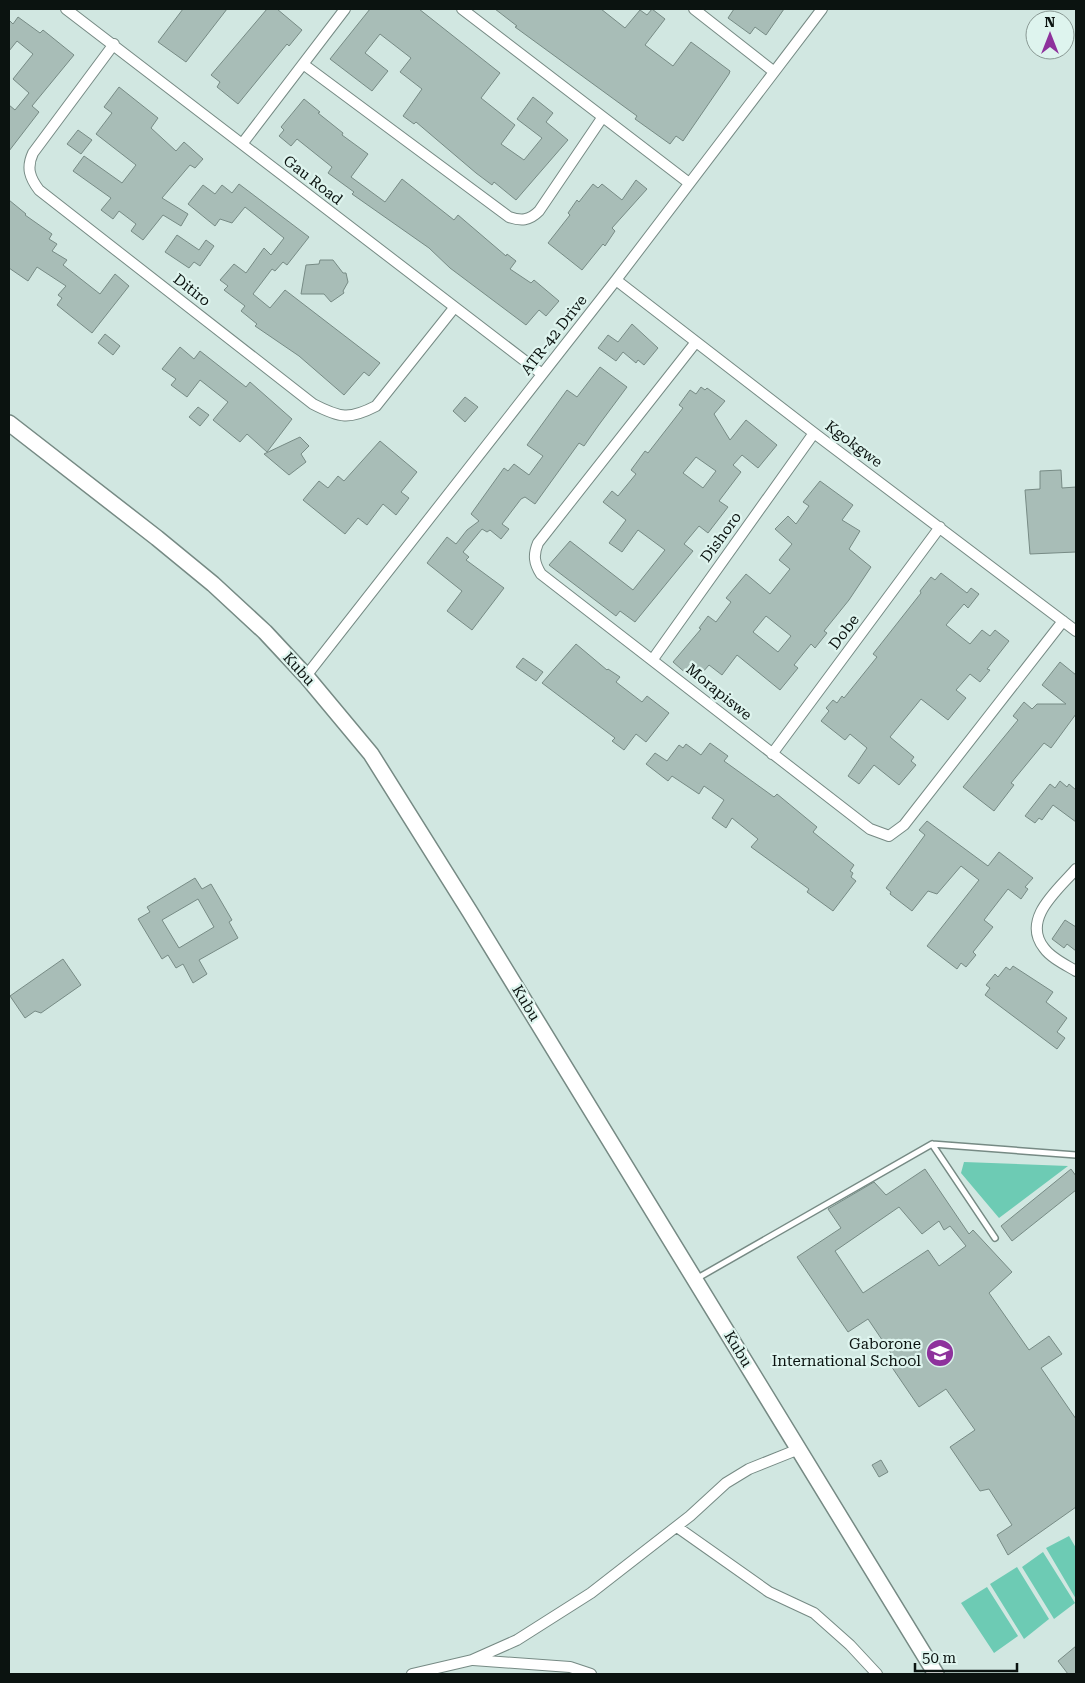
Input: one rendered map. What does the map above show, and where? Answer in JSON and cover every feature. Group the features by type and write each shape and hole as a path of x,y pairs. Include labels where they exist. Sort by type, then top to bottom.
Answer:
{"main road":[{"name":"Kubu","path":"9,423 213,584 264,632 306,676 376,761 936,1674"}],"street":[{"name":"Gau Road","path":"66,9 542,374"},
{"path":"242,144 346,9"},
{"path":"462,9 689,183"},
{"name":"ATR-42 Drive","path":"306,676 616,280 822,9"},
{"path":"701,11 773,71"},
{"name":"Ditiro","path":"114,44 33,153 29,160 29,173 33,182 39,190 313,404 345,417 359,415 376,406 454,308"},
{"path":"304,64 509,217 516,219 526,220 533,218 539,212 602,118"},
{"name":"Kgokgwe","path":"616,280 814,433 1076,631"},
{"name":"Morapiswe","path":"696,342 538,543 535,549 535,565 541,574 870,829 889,836 904,825 1063,621"},
{"name":"Dishoro","path":"653,659 814,433"},
{"name":"Dobe","path":"772,754 940,527"},
{"path":"1076,869 1037,917 1036,932 1044,949 1076,971"},
{"path":"412,1674 472,1660 517,1640 592,1593 677,1527 726,1482 748,1469 799,1449"},
{"path":"677,1527 769,1592 814,1613 850,1645 877,1674"},
{"path":"472,1660 570,1667 591,1674"}],"lane":[{"path":"695,1280 932,1144 1076,1155"},
{"path":"932,1144 995,1238"}],"green space":[{"path":"964,1162 1068,1166 999,1218 961,1173"},
{"path":"1069,1536 1076,1548 1076,1599 1046,1548"},
{"path":"1043,1552 1075,1603 1054,1619 1022,1567"},
{"path":"1017,1567 1049,1619 1024,1639 990,1584"},
{"path":"987,1587 1018,1636 994,1653 961,1603"}],"building":[{"path":"183,9 227,9 186,62 158,42"},
{"path":"267,9 277,9 302,30 289,46 287,44 238,104 217,87 220,82 211,75"},
{"path":"370,9 419,9 500,73 481,98 515,125 501,144 524,160 542,138 517,119 533,97 553,113 546,122 568,140 516,200 494,182 492,185 476,173 416,122 414,124 403,116 422,89 400,72 411,58 380,34 365,53 388,71 372,91 330,59"},
{"path":"495,9 601,9 625,28 640,10 647,15 652,9 665,19 645,45 673,66 691,42 730,71 683,141 676,136 670,144 635,119 637,116 515,27 517,26"},
{"path":"734,9 784,9 766,35 755,27 750,34 728,18"},
{"path":"18,17 40,33 43,30 74,55 32,106 39,112 9,151 9,105 15,110 29,93 13,79 33,54 17,41 9,51 9,20 13,24"},
{"path":"119,87 158,118 151,128 176,151 184,142 203,159 195,168 190,165 162,198 188,214 181,226 163,215 143,240 131,231 136,224 119,211 113,219 101,210 111,198 73,171 84,156 122,183 136,165 96,134 112,113 104,107"},
{"path":"304,99 343,133 342,135 368,154 351,177 385,202 402,179 454,220 458,215 506,256 507,254 516,261 510,269 531,283 534,280 559,301 546,316 539,310 526,325 450,268 429,248 352,194 354,192 328,173 332,167 297,139 291,146 279,136 284,130 281,127"},
{"path":"78,130 92,140 81,154 67,144"},
{"path":"636,180 647,189 612,228 615,231 605,246 603,244 582,270 548,243 570,215 568,213 577,200 579,202 593,184 598,188 602,184 622,200"},
{"path":"239,184 309,237 287,265 283,262 275,271 272,269 253,294 270,308 285,290 380,363 369,376 364,372 344,395 299,356 255,326 257,324 241,311 245,306 224,290 228,286 220,280 234,264 246,273 264,248 271,255 284,238 245,207 232,223 220,219 215,226 188,204 203,185 215,194 222,185 232,193"},
{"path":"9,200 25,215 52,234 49,239 57,244 52,251 67,260 63,265 100,294 115,274 129,286 92,333 57,305 62,298 58,295 66,286 37,267 28,281 9,268"},
{"path":"177,235 199,250 206,240 214,246 200,266 194,262 189,268 165,252"},
{"path":"320,260 333,260 343,273 346,273 348,282 343,291 344,293 331,302 324,294 301,294 306,265 319,264"},
{"path":"632,324 658,348 644,365 638,360 636,363 623,352 616,361 598,348 608,335 618,342"},
{"path":"105,334 120,346 113,355 98,343"},
{"path":"180,347 194,359 200,351 246,387 250,382 292,419 267,452 247,434 240,442 213,420 228,402 200,380 187,397 171,385 176,379 162,369"},
{"path":"600,367 627,387 584,446 579,443 535,504 525,497 521,499 502,524 509,529 501,539 490,530 487,532 482,529 463,552 469,557 466,560 504,588 472,630 447,611 462,591 427,563 447,537 456,544 467,530 479,521 471,514 504,468 508,471 514,464 529,475 543,456 527,445 567,390 577,397"},
{"path":"701,387 705,390 707,388 725,401 714,414 730,440 746,420 777,445 758,468 742,455 733,465 741,472 719,501 728,507 708,533 699,526 684,544 693,551 635,622 620,611 616,616 549,565 570,541 633,590 665,550 638,530 622,552 609,543 626,520 603,502 612,491 618,496 636,474 631,470 645,451 648,453 683,408 679,405 690,390 696,394","holes":["696,457 716,471 703,488 683,473"]},
{"path":"465,397 478,407 465,422 453,411"},
{"path":"198,407 209,415 200,426 189,417"},
{"path":"300,437 309,446 301,454 306,462 289,475 264,454"},
{"path":"380,441 417,472 401,492 409,498 396,515 383,504 367,525 358,518 345,534 303,500 319,481 328,488 338,476 344,481"},
{"path":"1061,470 1062,488 1076,487 1076,552 1030,554 1025,490 1040,489 1040,471"},
{"path":"820,481 853,505 842,520 860,531 849,549 871,567 849,600 824,631 827,633 815,648 811,644 794,665 798,668 780,690 737,655 722,675 709,665 695,681 673,662 701,629 699,628 708,616 716,622 731,602 726,598 746,574 770,594 790,569 779,560 792,544 775,529 788,516 796,524 809,506 803,502","holes":["766,616 791,636 778,652 753,632"]},
{"path":"941,573 967,593 971,588 979,594 968,608 964,604 946,625 970,644 982,630 990,636 995,630 1009,641 987,669 990,670 980,682 970,674 956,690 966,698 948,720 921,699 890,737 914,757 911,761 916,765 899,785 874,765 859,784 848,776 867,748 850,734 845,740 821,721 829,711 826,708 833,700 837,703 842,696 844,698 877,657 873,654 921,593 920,591 931,577 935,580"},
{"path":"576,644 607,670 620,677 616,682 642,702 647,696 669,713 646,742 636,734 624,750 612,741 615,738 542,683"},
{"path":"523,658 543,672 536,681 516,667"},
{"path":"1060,662 1076,675 1076,714 1051,748 1044,743 1011,783 1014,785 994,811 963,787 1018,720 1013,716 1024,702 1032,709 1037,704 1066,704 1042,685"},
{"path":"710,743 728,756 724,761 774,797 777,794 817,827 813,832 854,865 850,871 853,873 851,877 856,881 833,911 807,892 809,889 751,847 758,839 732,818 726,828 712,818 724,800 704,786 699,794 672,776 668,781 646,764 655,753 667,761 679,745 683,748 686,744 701,755"},
{"path":"1060,781 1067,787 1069,784 1076,790 1076,822 1053,805 1042,820 1039,818 1035,823 1025,816 1050,784 1055,788"},
{"path":"927,821 988,866 999,852 1033,878 1025,887 1028,889 1021,899 1008,889 984,920 993,927 973,952 976,955 966,967 961,963 957,969 927,946 979,880 961,866 937,894 928,891 912,911 890,894 891,892 886,888 925,835 919,830"},
{"path":"195,878 202,889 211,884 232,920 229,922 238,938 199,960 207,974 193,983 183,964 176,968 168,955 162,959 138,919 150,912 147,907","holes":["198,899 214,927 179,948 162,920"]},
{"path":"1065,920 1076,927 1076,951 1067,944 1064,948 1052,939"},
{"path":"63,959 81,985 41,1013 35,1011 25,1018 10,996"},
{"path":"1013,966 1053,992 1046,1002 1067,1018 1057,1032 1065,1038 1057,1049 985,995 990,988 986,985 995,974 998,977 1006,967 1010,970"},
{"path":"925,1169 969,1234 973,1230 1012,1272 989,1293 1029,1350 1049,1336 1062,1354 1041,1368 1076,1419 1076,1507 1008,1555 997,1535 1012,1525 989,1489 980,1491 950,1447 975,1430 946,1389 919,1407 889,1363 895,1359 868,1319 848,1332 797,1257 841,1228 828,1209 874,1182 886,1195","holes":["899,1207 922,1234 939,1221 944,1230 950,1226 966,1246 939,1266 928,1250 863,1293 835,1251"]},
{"path":"1071,1169 1076,1176 1076,1190 1012,1241 1001,1226"},
{"path":"881,1460 888,1472 879,1477 872,1465"},
{"path":"1076,1646 1076,1674 1068,1674 1058,1661"}],"place":[{"name":"Gaborone International School","path":"940,1353"}]}
